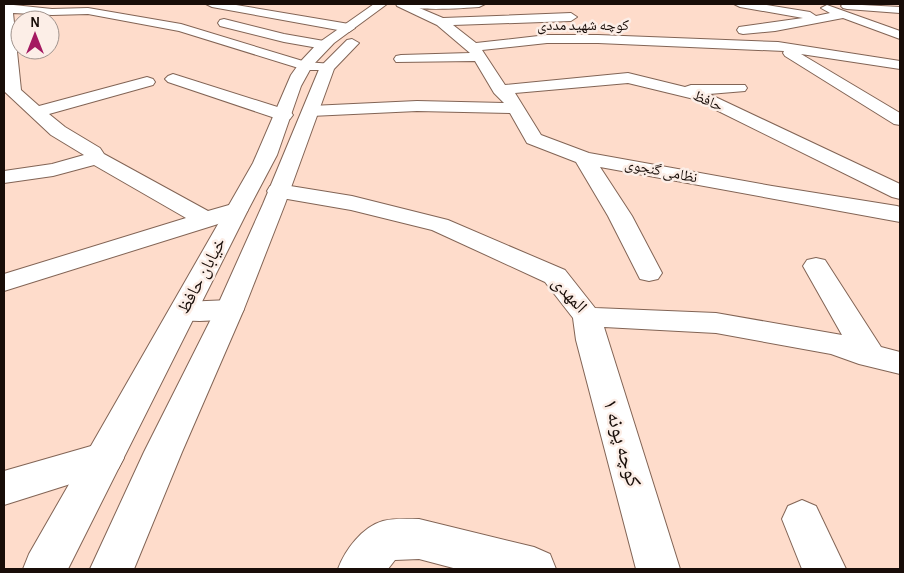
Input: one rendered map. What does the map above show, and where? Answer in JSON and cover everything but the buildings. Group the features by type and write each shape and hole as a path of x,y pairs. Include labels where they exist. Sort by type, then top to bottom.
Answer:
{"street":[{"path":"212,4 349,28"},
{"name":"خیابان حافظ","path":"44,569 236,210 253,184 284,114 293,86 349,28 381,4"},
{"path":"400,4 441,22 476,52"},
{"name":"خیابان حافظ","path":"112,569 163,452 230,309 311,111 319,60 364,31 400,4"},
{"path":"408,4 479,4"},
{"path":"740,4 786,10 818,18"},
{"path":"816,4 900,10"},
{"path":"816,4 900,35"},
{"path":"36,10 5,6 7,66 13,92 58,132 93,152 96,158 207,220"},
{"path":"60,12 88,11 181,28 319,60"},
{"path":"733,30 775,28 845,14"},
{"path":"441,22 571,17"},
{"path":"60,19 64,23"},
{"path":"208,20 284,38 319,60"},
{"path":"760,28 778,46 900,120"},
{"name":"کوچه شهید مددی","path":"401,59 476,52 548,40 716,37 900,65"},
{"name":"نظامی گنجوی","path":"476,52 500,90 509,97 534,139 584,158 772,193 899,206"},
{"name":"حافظ","path":"500,90 628,78 685,91 842,162 899,206"},
{"path":"174,79 284,114"},
{"path":"4,107 31,107 147,82"},
{"path":"685,91 739,88"},
{"path":"311,111 417,106 516,108"},
{"path":"4,177 52,170 96,158"},
{"path":"584,158 620,216 649,274"},
{"name":"المهدی","path":"278,190 352,202 440,225 555,276 587,317 716,323 836,344 870,356 900,363"},
{"path":"4,283 236,210"},
{"path":"816,266 870,356"},
{"path":"183,311 230,309"},
{"name":"کوچه پونه ۱","path":"587,317 591,340 658,569"},
{"path":"4,488 105,458"},
{"path":"802,519 824,569"},
{"path":"372,555 419,539 534,569"}]}
